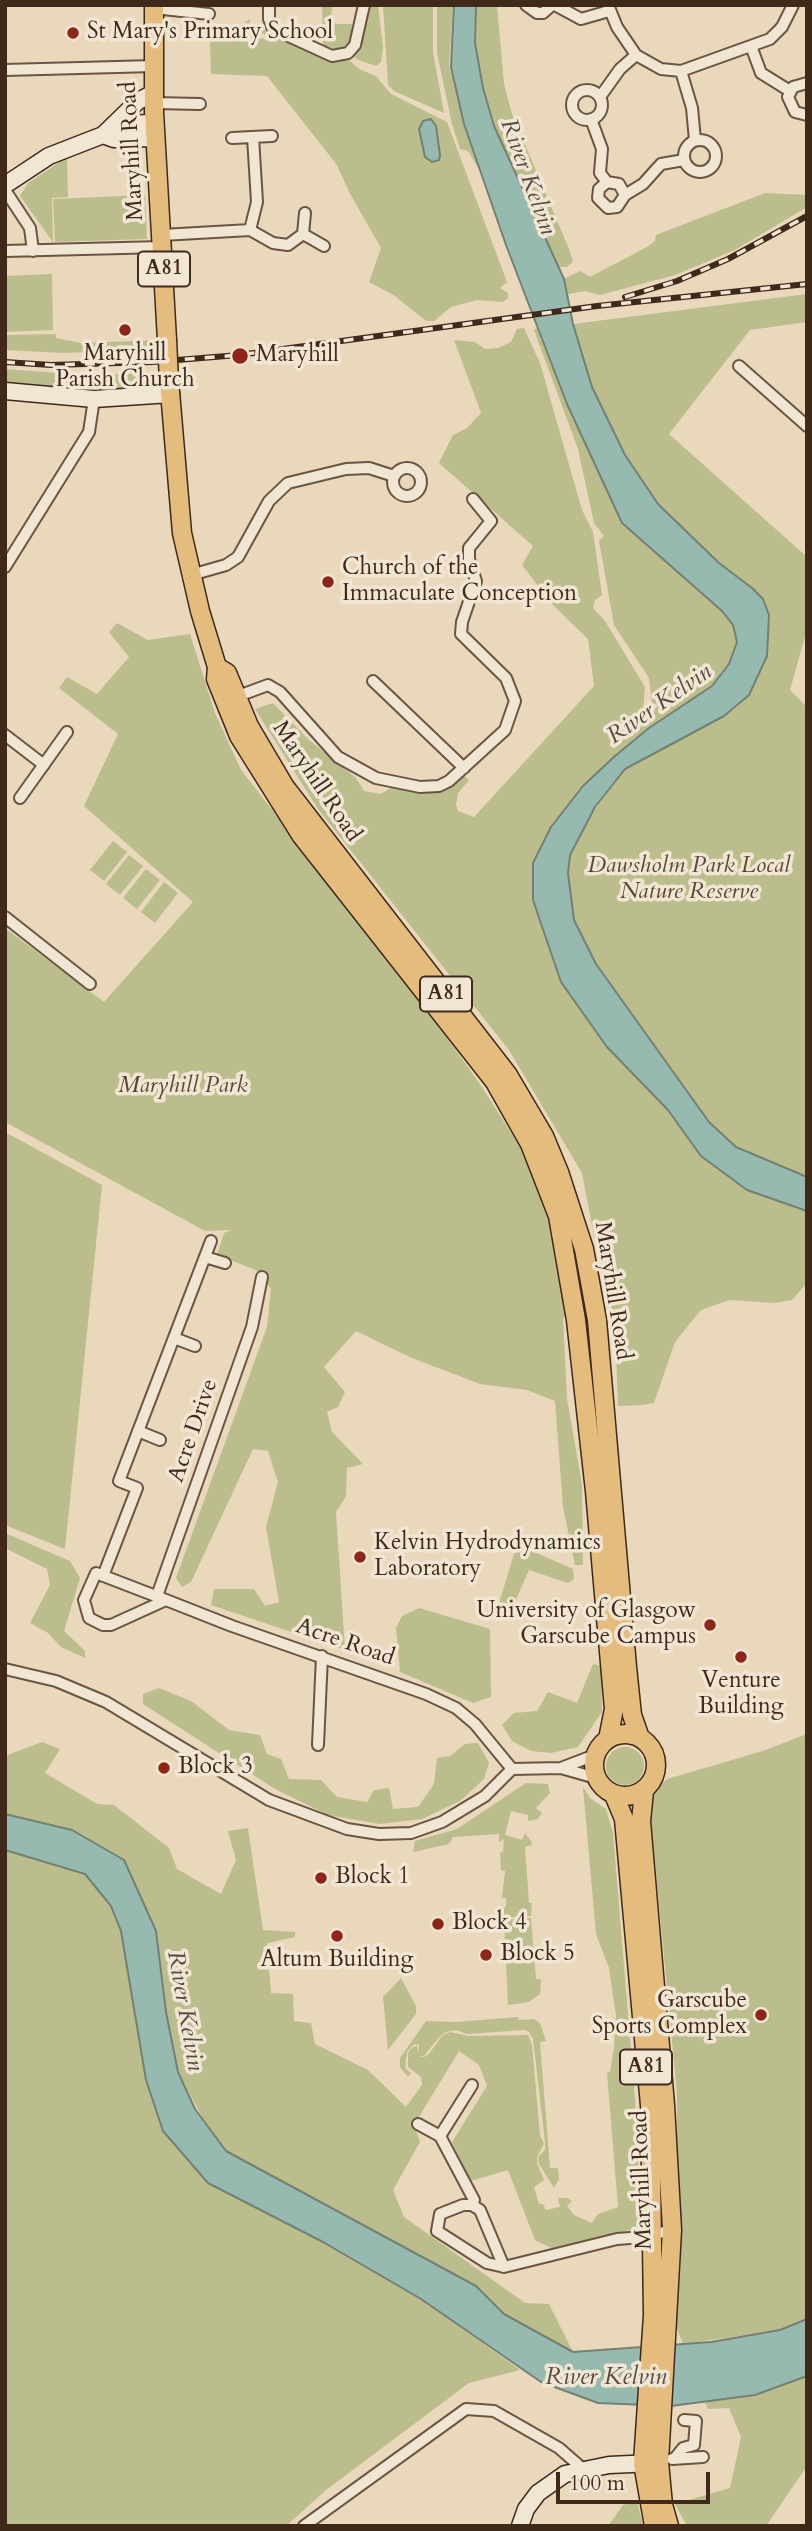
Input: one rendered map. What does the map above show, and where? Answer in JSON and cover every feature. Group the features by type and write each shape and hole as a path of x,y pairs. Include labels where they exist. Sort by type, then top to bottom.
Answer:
{"main road":[{"name":"Maryhill Road","path":"155,7 155,131 177,504 191,575 217,667 227,673 239,736 273,794 415,967 490,1051 544,1136 574,1210 597,1320 627,1667 632,1715 640,1738"},
{"name":"Maryhill Road","path":"415,967 511,1108 544,1175 558,1216 576,1320 595,1491 614,1709 608,1739"},
{"path":"608,1739 618,1734 640,1738"},
{"name":"A81","path":"640,1738 653,1750 657,1765 653,1780 644,1791"},
{"name":"A81","path":"595,1755 608,1739"},
{"path":"595,1755 596,1778"},
{"name":"A81","path":"596,1778 614,1795"},
{"name":"Maryhill Road","path":"644,1791 641,1821 665,2105 672,2230 661,2315 653,2417 663,2505 669,2526"},
{"path":"614,1795 624,1797 644,1791"},
{"name":"Maryhill Road","path":"614,1795 624,1819 650,2105 651,2236 661,2315"},
{"name":"Maryhill Road","path":"654,2526 659,2461"}],"street":[{"path":"269,5 270,24 279,33 326,55 348,53 355,45 364,5"},
{"path":"526,5 537,13 543,13 553,5 581,19 609,8 636,55 661,69 681,71 775,35 793,5"},
{"path":"155,7 209,14"},
{"path":"751,46 761,73 790,91"},
{"path":"600,97 590,90 584,90 572,102 575,114 585,120 591,119 601,110 600,97 620,69 636,55"},
{"path":"5,70 154,66"},
{"path":"681,71 692,108 695,140"},
{"path":"790,91 799,84 807,83"},
{"path":"790,91 791,108 807,115"},
{"path":"33,251 30,228 5,187 49,156 103,135 138,101 154,98 200,104"},
{"path":"591,119 603,149 600,173 607,182 619,184 625,195"},
{"path":"117,124 155,131"},
{"path":"103,135 114,139 155,131"},
{"path":"232,138 272,136"},
{"path":"250,230 257,202 253,137"},
{"path":"695,140 709,142 716,153 712,166 700,172 693,170 684,160 686,148 695,140"},
{"path":"607,182 598,193 603,206 617,207 625,195 643,184 661,164 684,160"},
{"path":"5,251 133,249 162,241 250,230 281,245 294,243 303,234 305,213"},
{"path":"303,234 324,246"},
{"path":"739,366 807,426"},
{"path":"5,391 93,399 170,387"},
{"path":"5,567 89,432 93,399"},
{"path":"191,575 226,565 238,557 269,501 288,483 319,473 346,469 369,468 394,476"},
{"path":"230,699 268,685 280,692 338,757 367,774 401,785 439,786 464,768 505,730 515,701 506,678 461,634 462,622 476,580 469,559 469,548 491,521 473,499"},
{"path":"373,681 464,768"},
{"path":"20,798 67,733"},
{"path":"5,735 44,765"},
{"path":"5,918 90,984"},
{"path":"162,1598 118,1623 103,1625 89,1618 85,1610 87,1592 99,1574 137,1488 119,1481 211,1241"},
{"path":"205,1257 225,1264"},
{"name":"Acre Drive","path":"162,1598 252,1327 262,1277"},
{"path":"174,1338 195,1346"},
{"path":"138,1432 160,1440"},
{"name":"Acre Road","path":"99,1574 426,1694 456,1709 475,1724 512,1769"},
{"path":"318,1745 322,1656"},
{"path":"5,1669 56,1681 106,1702 269,1800 346,1829 379,1834 411,1833 442,1822 485,1796 512,1769 561,1768 596,1778"},
{"path":"561,1768 595,1755"},
{"path":"440,2136 472,2085"},
{"path":"418,2124 440,2136 474,2200 472,2205"},
{"path":"504,2267 480,2210 472,2205 463,2205 440,2214 437,2231 487,2263 504,2267 617,2239 651,2236 672,2230"},
{"path":"304,2526 456,2414 477,2408 494,2410 566,2453 583,2469"},
{"path":"659,2461 694,2445 696,2421 684,2420"},
{"path":"518,2525 538,2493 565,2474 583,2469 703,2457"}],"green space":[{"path":"322,5 332,5 331,21 338,23 328,24 353,24 349,42 340,49 323,46"},
{"path":"367,5 378,5 383,48 381,62 376,66 356,59 352,54"},
{"path":"383,5 433,5 433,52 444,113 394,91 388,85"},
{"path":"437,5 453,5 449,66 481,173 468,151 460,149 452,124 437,53"},
{"path":"476,5 497,5 504,84 512,114 569,249 573,261 567,267 558,267 494,126 483,88 475,43"},
{"path":"250,19 250,29 264,29 324,60 347,58 359,69 376,76 391,94 447,122 507,282 500,288 508,293 508,298 503,302 477,300 451,307 434,321 426,321 395,296 369,282 381,248 337,165 267,76 211,74 210,42 221,39 223,28 278,43 262,33 240,29 240,26"},
{"path":"67,157 68,197 52,198 53,242 20,196 28,183"},
{"path":"765,193 807,195 807,207 735,250 675,275 600,295 585,291 568,294 564,279 580,271 590,277 647,247 655,241 656,235"},
{"path":"145,195 147,239 55,242 53,199"},
{"path":"52,274 53,330 5,332 5,276"},
{"name":"Dawsholm Park Local Nature Reserve","path":"807,294 807,322 750,330 669,434 807,557 807,629 790,690 807,707 807,1177 736,1147 709,1122 596,964 574,920 568,873 570,855 584,824 625,769 724,716 758,679 719,563 658,504 625,455 592,388 573,324"},
{"path":"524,328 540,363 582,510 593,532 602,595 595,600 593,608 605,621 645,687 643,711 651,716 658,705 652,703 649,678 614,625 599,541 604,536 594,523 578,449 534,330 537,328 567,404 622,523 722,611 733,625 737,642 729,664 712,686 649,728 583,786 533,900 545,929 607,1047 668,1110 701,1156 747,1190 807,1211 807,1283 792,1300 774,1303 729,1300 701,1310 675,1342 654,1403 642,1405 618,1406 616,1351 582,1173 509,1050 318,809 255,709 273,703 309,740 356,778 364,791 381,794 392,787 426,792 444,789 464,776 469,780 458,793 456,805 458,811 474,817 594,686 588,639 553,605 522,565 533,546 439,463 453,435 467,428 481,413 454,340 475,342 485,349 498,348 511,342 517,329"},
{"path":"56,334 56,338 81,343 158,340 156,349 64,353 5,350 5,335"},
{"path":"5,369 88,375 157,373 159,390 80,393 5,386"},
{"name":"Maryhill Park","path":"117,623 148,640 190,634 215,713 241,770 408,983 482,1087 525,1155 554,1225 567,1317 563,1317 567,1399 582,1484 583,1565 575,1565 563,1507 555,1401 527,1390 480,1384 412,1358 356,1331 324,1367 345,1392 338,1407 327,1412 332,1432 363,1464 347,1468 346,1496 336,1512 345,1650 211,1605 214,1589 254,1589 265,1606 279,1602 266,1527 278,1482 268,1451 253,1449 191,1582 182,1587 176,1578 267,1327 271,1289 256,1270 217,1255 224,1233 232,1230 205,1231 5,1122 5,928 104,1002 193,902 84,806 118,734 59,688 67,677 97,694 129,657 109,632"},
{"path":"113,841 127,852 104,881 90,870"},
{"path":"129,855 143,866 120,895 106,884"},
{"path":"146,869 160,880 137,909 123,898"},
{"path":"164,882 178,893 155,923 141,912"},
{"path":"5,1132 102,1185 65,1549 5,1525"},
{"path":"5,1533 70,1561 80,1578 64,1631 85,1651 85,1658 61,1647 48,1633 30,1623 50,1585 47,1569 5,1548"},
{"path":"525,1548 573,1569 574,1579 568,1583 529,1570 510,1613 497,1610 514,1554"},
{"path":"419,1608 490,1629 491,1697 473,1703 400,1672 396,1628 402,1616"},
{"path":"593,1664 601,1666 602,1712 578,1747 551,1753 531,1751 512,1741 502,1725 514,1713 537,1711 548,1692 577,1703"},
{"path":"159,1688 191,1701 229,1730 260,1735 267,1754 281,1759 289,1779 321,1780 337,1797 367,1802 374,1790 389,1788 393,1809 418,1807 434,1784 437,1758 450,1756 465,1744 478,1743 489,1763 484,1779 460,1801 422,1819 380,1824 328,1815 275,1789 143,1704 143,1694"},
{"path":"807,1734 807,2319 780,2330 683,2344 676,2326 677,2093 650,1809 654,1792 667,1779 763,1751"},
{"path":"42,1742 60,1749 45,1773 97,1804 114,1805 169,1848 177,1869 221,1894 236,1860 228,1831 248,1828 263,1930 295,1932 295,1937 267,1943 271,1993 293,1994 294,2021 311,2023 315,2044 368,2070 406,2107 422,2085 421,2077 408,2067 408,2053 411,2048 417,2046 418,2054 419,2045 415,2044 410,2048 407,2052 405,2068 411,2073 408,2077 400,2067 400,2058 426,2021 456,2022 518,2017 519,2020 534,2019 540,2023 546,2041 540,2042 550,2168 558,2168 559,2179 554,2188 539,2164 538,2157 545,2150 545,2141 533,2039 529,2032 525,2030 467,2034 450,2031 444,2033 424,2056 418,2056 424,2057 428,2055 443,2035 450,2032 469,2036 528,2035 532,2045 540,2135 544,2144 537,2157 537,2163 544,2180 534,2187 539,2204 543,2204 546,2210 560,2207 558,2198 567,2198 572,2201 567,2206 574,2215 592,2223 598,2214 618,2207 607,2073 610,2072 614,2047 616,2016 609,1968 596,1934 583,1787 590,1798 606,1809 613,1833 635,2099 641,2224 636,2228 558,2251 535,2240 508,2170 471,2181 452,2142 487,2086 479,2065 459,2051 414,2125 420,2142 393,2190 404,2217 525,2303 549,2304 573,2352 504,2314 476,2286 226,2151 211,2134 178,2072 166,2012 72,1830 5,1814 5,1756"},
{"path":"625,1747 639,1752 644,1766 639,1780 625,1785 611,1780 606,1766 611,1752"},
{"path":"526,1783 548,1784 550,1793 536,1808 542,1813 538,1819 528,1821 528,1815 511,1811 505,1835 522,1840 525,1833 531,1841 532,1845 525,1847 529,1903 532,1903 531,1916 502,1918 503,1908 506,1907 506,1898 502,1898 505,1871 501,1870 500,1853 503,1852 504,1839 499,1842 499,1834 453,1837 449,1844 413,1852 415,1841 457,1829"},
{"path":"5,1850 86,1874 111,1906 121,1931 146,2079 163,2131 208,2183 323,2242 421,2299 520,2370 469,2383 326,2490 286,2526 5,2526"},
{"path":"531,1918 536,1979 541,1979 540,1994 529,2002 508,2005 504,1920"},
{"path":"401,1978 416,2006 416,2014 388,2050 383,1997"},
{"path":"807,2376 807,2466 766,2526 687,2526 675,2504 730,2488 741,2437 729,2408 708,2409 705,2402 755,2395"},
{"path":"637,2501 643,2526 608,2526 623,2505"}],"water":[{"name":"River Kelvin","path":"454,5 476,5 475,43 483,88 494,126 564,279 573,324 592,387 625,455 658,504 719,563 763,599 769,615 767,656 749,695 724,716 625,769 595,807 570,855 568,873 574,920 596,964 709,1122 736,1147 807,1177 807,1211 747,1190 701,1156 668,1110 607,1047 561,982 533,900 533,863 551,827 583,786 649,728 712,686 729,664 737,642 733,625 722,611 622,523 567,404 506,245 464,124 451,67"},
{"path":"431,119 436,126 440,155 439,160 432,162 425,157 419,129 423,121"},
{"name":"River Kelvin","path":"5,1814 72,1830 124,1860 156,1931 166,2012 178,2072 195,2109 226,2151 476,2286 504,2314 573,2352 711,2342 780,2330 807,2319 807,2376 755,2395 671,2406 598,2403 541,2382 421,2299 323,2242 208,2183 163,2131 146,2080 121,1931 111,1906 85,1874 5,1850"}],"railway":[{"path":"625,297 677,281 728,259 807,216"},
{"path":"5,362 51,365 152,362 239,355 597,306 807,284"}],"place":[{"name":"St Mary's Primary School","path":"73,33"},
{"name":"Maryhill Parish Church","path":"125,330"},
{"name":"Maryhill","path":"240,356"},
{"name":"Church of the Immaculate Conception","path":"328,582"},
{"name":"Kelvin Hydrodynamics Laboratory","path":"360,1557"},
{"name":"University of Glasgow Garscube Campus","path":"710,1625"},
{"name":"Venture Building","path":"741,1657"},
{"name":"Block 3","path":"164,1768"},
{"name":"Block 1","path":"321,1878"},
{"name":"Block 4","path":"438,1924"},
{"name":"Altum Building","path":"337,1936"},
{"name":"Block 5","path":"486,1955"},
{"name":"Garscube Sports Complex","path":"761,2015"}]}
